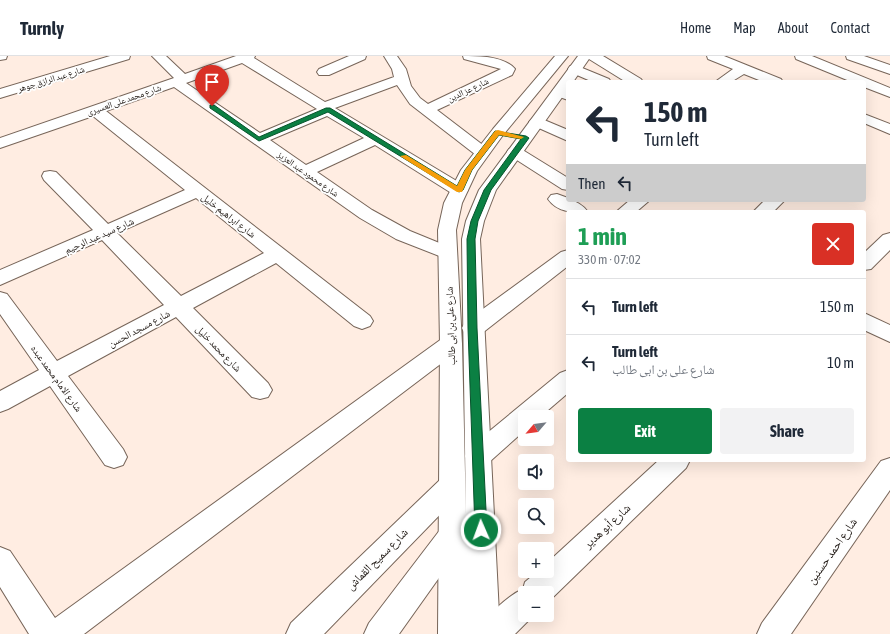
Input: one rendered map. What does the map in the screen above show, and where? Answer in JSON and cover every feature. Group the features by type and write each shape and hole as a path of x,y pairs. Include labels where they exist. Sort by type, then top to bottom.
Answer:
{"street":[{"name":"شارع عبد الرازق جوهر","path":"0,94 124,56"},
{"name":"شارع محمود عبد العزيز","path":"158,56 180,81 259,139 384,225 417,241 447,253"},
{"path":"324,72 360,56"},
{"path":"390,56 399,69 401,79 409,94 426,110 482,152"},
{"path":"469,56 500,62"},
{"path":"594,56 633,80"},
{"path":"713,56 771,80"},
{"path":"801,56 859,80"},
{"path":"852,56 890,70"},
{"name":"شارع محمد على العسيرى","path":"0,143 246,57"},
{"path":"246,57 459,190"},
{"path":"568,80 574,60 601,80"},
{"name":"شارع على بن ابى طالب","path":"454,634 451,344 447,230 453,203 469,170 482,152 498,132 574,60"},
{"name":"شارع عز الدين","path":"426,110 507,72 500,62"},
{"path":"725,80 743,68"},
{"path":"259,139 326,108 401,79"},
{"path":"866,83 890,93"},
{"path":"484,634 471,239 474,221 488,190 526,137 563,94"},
{"name":"شارع ابراهيم خليل","path":"95,110 362,321"},
{"path":"866,121 890,129"},
{"path":"498,132 526,137 566,136"},
{"path":"526,137 566,184"},
{"path":"305,171 376,139"},
{"name":"شارع محمد خليل","path":"50,176 260,390"},
{"name":"شارع سيد عبد الرحيم","path":"0,278 198,191"},
{"path":"557,199 576,210"},
{"path":"628,210 638,202"},
{"path":"764,210 774,202"},
{"path":"866,262 890,239"},
{"name":"شارع مسجد الحسن","path":"0,402 277,254"},
{"path":"473,328 566,258"},
{"name":"شارع الامام محمد عبده","path":"0,299 114,457"},
{"path":"866,321 890,334"},
{"path":"58,634 451,344"},
{"path":"478,456 566,381"},
{"name":"شارع أبو هدير","path":"543,586 675,462"},
{"name":"شارع احمد حسنين","path":"773,634 890,469"},
{"name":"شارع سميح القماش","path":"302,634 452,485"},
{"path":"380,634 453,535"},
{"path":"0,561 47,634"},
{"path":"492,634 518,610"}],"slow traffic":[{"path":"404,156 459,190 469,170 498,132 521,137"}],"route":[{"path":"212,106 259,139 328,110 459,190 469,170 498,132 526,138 488,190 474,221 471,239 481,530"}]}
